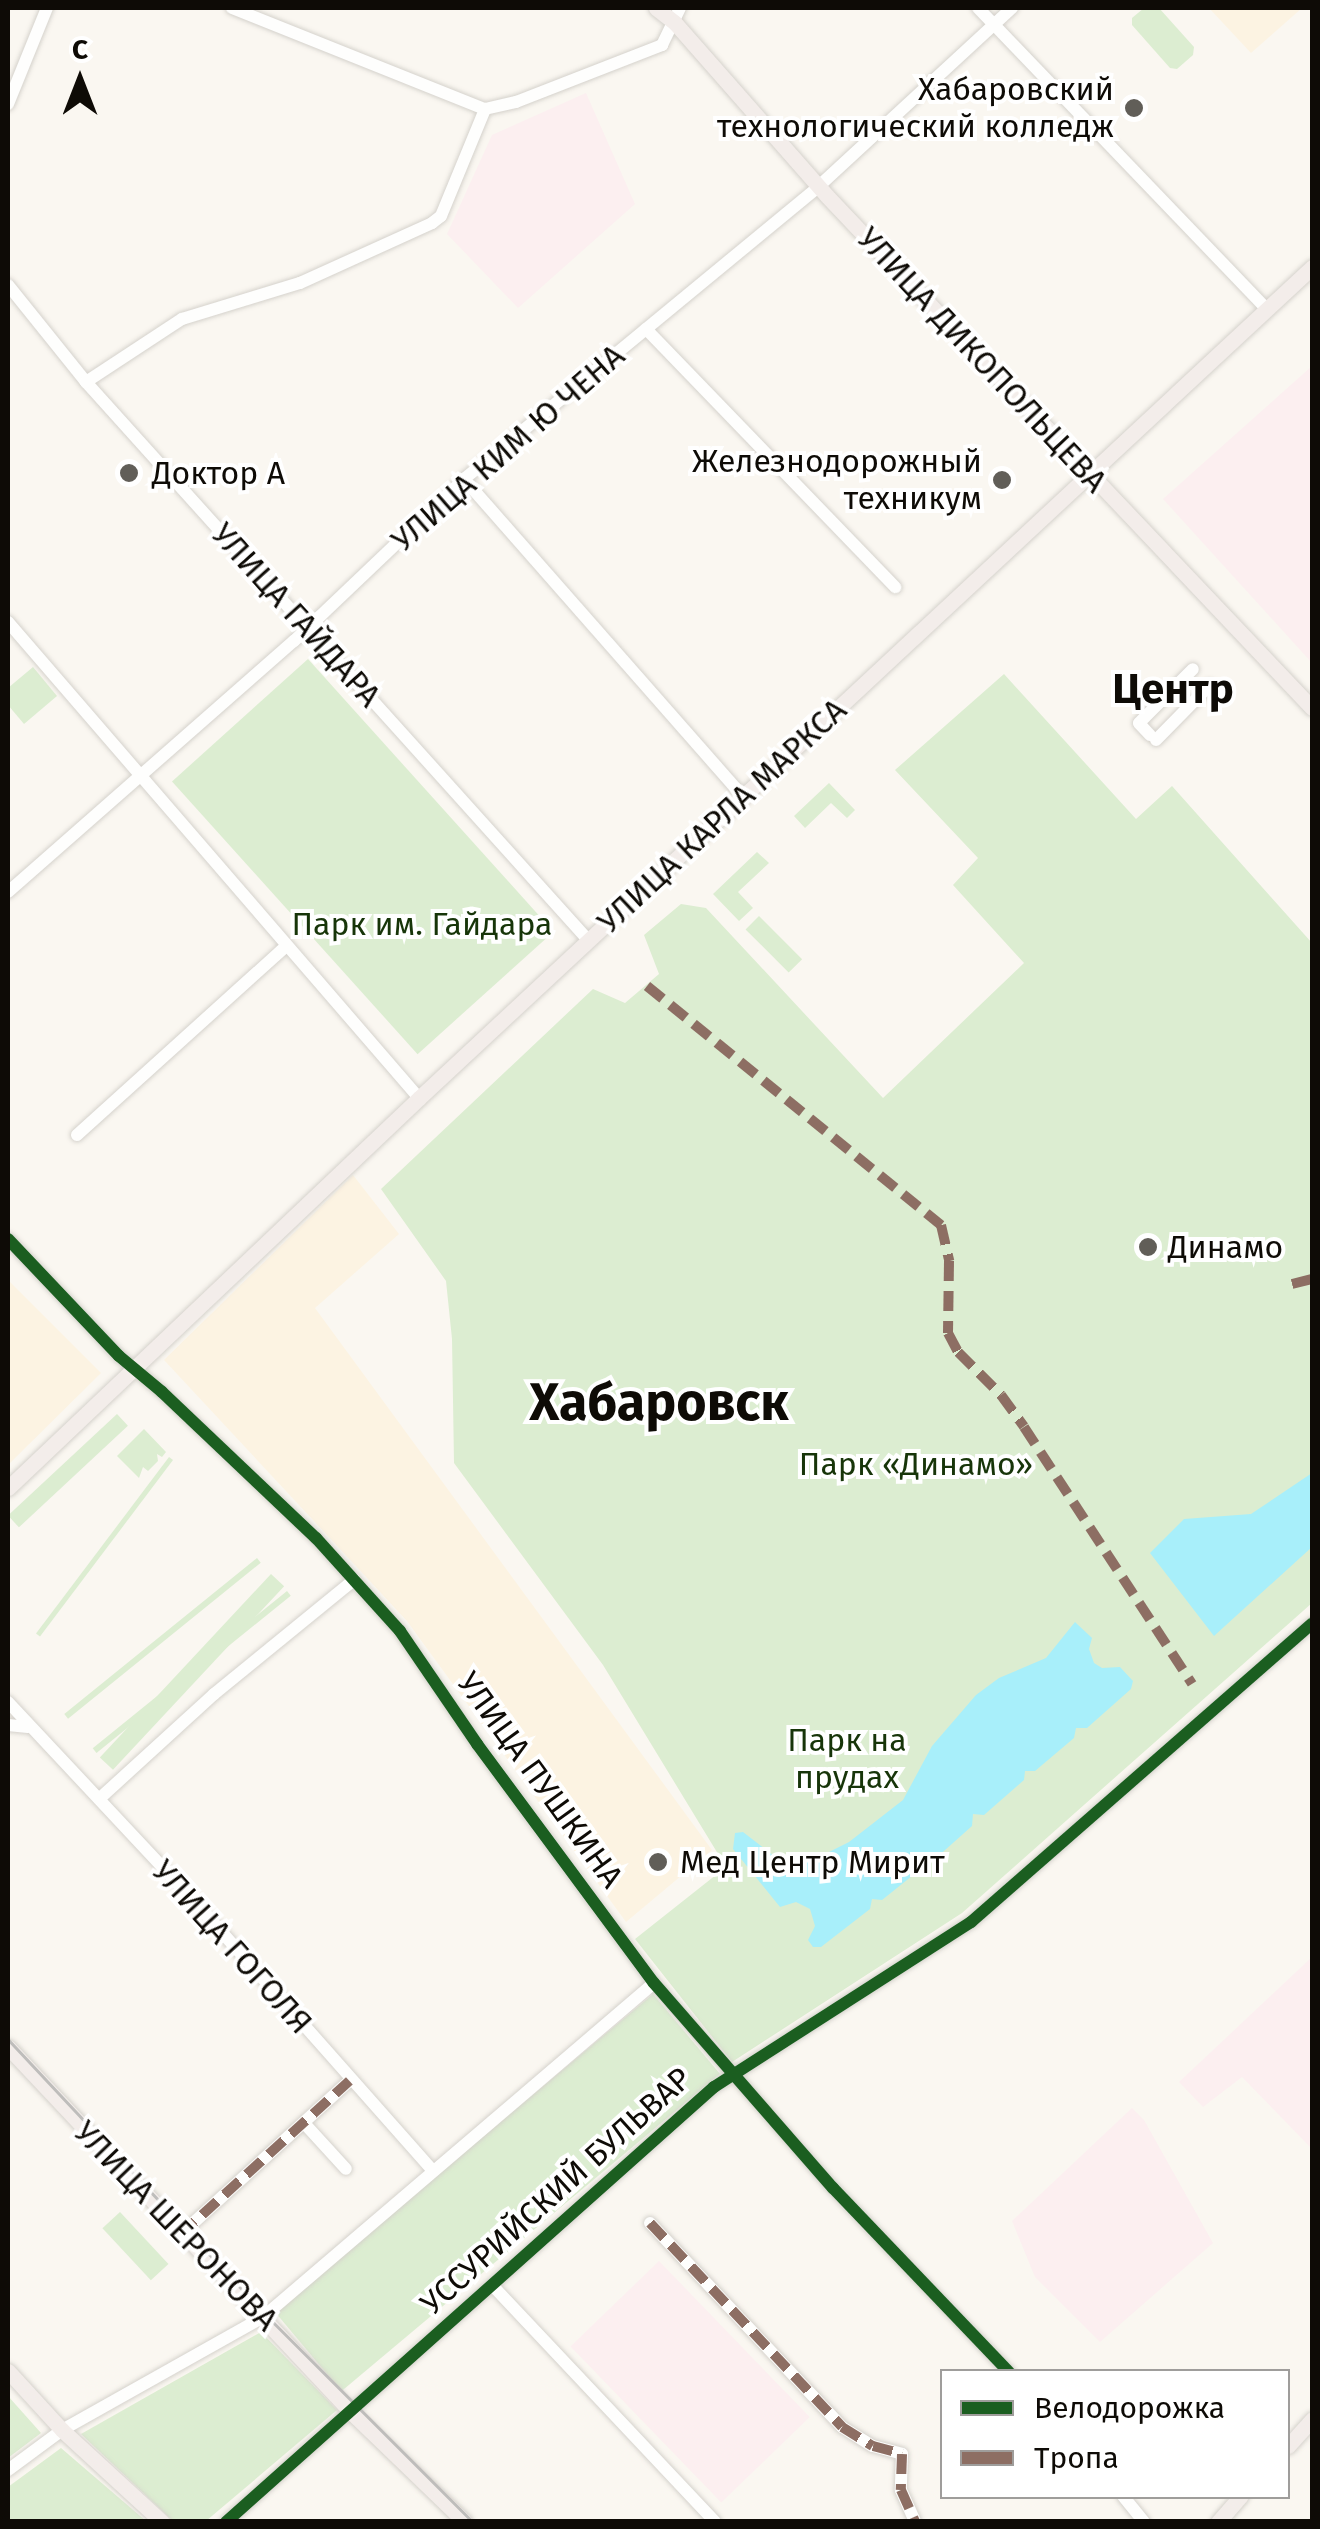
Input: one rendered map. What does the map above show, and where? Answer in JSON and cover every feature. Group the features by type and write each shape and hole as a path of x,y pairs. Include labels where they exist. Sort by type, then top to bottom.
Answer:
{"main road":[{"name":"УЛИЦА ДИКОПОЛЬЦЕВА","path":"656,8 677,15 819,186 1312,708"},
{"name":"УЛИЦА КАРЛА МАРКСА","path":"8,1488 419,1098 1312,267"},
{"name":"УЛИЦА ШЕРОНОВА","path":"8,2047 180,2235 465,2522"},
{"path":"8,2371 62,2430 162,2522"},
{"name":"УЛИЦА ШЕРОНОВА","path":"351,2408 476,2522"},
{"path":"1290,2444 1312,2419"},
{"path":"1218,2522 1238,2499"}],"street":[{"path":"8,104 47,8"},
{"path":"232,8 484,109 516,102 662,44 677,15"},
{"path":"978,8 1265,307"},
{"name":"УЛИЦА КИМ Ю ЧЕНА","path":"8,892 308,629 464,479 819,186 1012,8"},
{"path":"86,382 182,319 300,283 432,223 441,216 484,109"},
{"name":"УЛИЦА ГАЙДАРА","path":"8,285 86,382 588,941"},
{"path":"646,329 896,587"},
{"path":"464,479 743,797"},
{"path":"8,622 419,1098"},
{"path":"1193,670 1139,723 1153,737 1209,686"},
{"path":"1170,693 1185,710"},
{"path":"77,1134 286,946"},
{"name":"УЛИЦА ПУШКИНА","path":"8,1239 135,1369 316,1538 400,1630 477,1744 654,1983 731,2074 1006,2369"},
{"path":"99,1799 214,1694 354,1580"},
{"name":"УССУРИЙСКИЙ БУЛЬВАР","path":"226,2522 731,2074 972,1922 1312,1624"},
{"name":"УЛИЦА ГОГОЛЯ","path":"8,1702 229,1939 349,2081 432,2170"},
{"path":"8,1725 28,1727"},
{"path":"8,2470 62,2430 262,2318 654,1983"},
{"path":"180,2235 349,2081"},
{"path":"304,2123 346,2169"},
{"path":"650,2223 842,2427 873,2446 902,2454 901,2490 915,2522"},
{"path":"492,2285 714,2522"},
{"path":"1125,2499 1144,2522"}],"shaded area":[{"path":"1209,8 1302,8 1251,53"},
{"path":"586,93 635,204 518,308 447,234 492,135"},
{"path":"1312,366 1312,663 1163,499"},
{"path":"353,1175 399,1234 315,1308 712,1850 626,1922 407,1621 164,1360"},
{"path":"8,1280 101,1373 8,1465"},
{"path":"1312,1957 1312,2149 1242,2077 1203,2107 1179,2082"},
{"path":"1132,2108 1144,2120 1213,2243 1100,2342 1035,2277 1012,2221"},
{"path":"659,2261 810,2417 721,2503 571,2346"}],"green space":[{"path":"1144,8 1159,8 1194,47 1193,55 1177,69 1170,68 1132,25 1132,18"},
{"name":"Парк им. Гайдара","path":"308,659 554,932 418,1054 172,781"},
{"path":"33,667 57,696 24,724 8,705 8,688"},
{"name":"Парк «Динамо»","path":"1004,674 1136,819 1172,786 1312,943 1312,1603 962,1913 732,2062 635,1939 726,1867 603,1665 454,1463 452,1339 446,1281 381,1189 593,989 625,1003 659,974 644,935 681,904 706,908 883,1098 1024,963 953,885 978,858 895,770"},
{"path":"829,783 855,810 847,818 831,803 805,828 794,816"},
{"path":"757,852 769,863 738,892 753,908 739,921 713,894"},
{"path":"759,916 802,959 789,973 746,929"},
{"path":"117,1414 128,1426 19,1527 8,1516"},
{"path":"144,1429 166,1452 162,1457 157,1454 158,1461 148,1471 143,1467 139,1478 117,1456"},
{"path":"169,1457 173,1460 40,1637 36,1633"},
{"path":"257,1558 261,1563 68,1719 64,1714"},
{"path":"271,1574 284,1586 113,1770 100,1758"},
{"path":"287,1591 291,1596 96,1753 93,1748"},
{"path":"653,1994 720,2074 341,2391 275,2312"},
{"path":"120,2212 168,2264 151,2280 102,2228"},
{"path":"261,2332 337,2410 206,2521 173,2521 81,2434"},
{"path":"8,2396 41,2433 8,2458"},
{"path":"61,2448 146,2521 8,2521 8,2487"}],"water":[{"path":"1312,1473 1312,1547 1214,1636 1150,1553 1184,1519 1251,1514"},
{"path":"1075,1622 1092,1638 1089,1649 1094,1663 1102,1668 1120,1667 1133,1681 1131,1689 1087,1728 1076,1728 1074,1738 1035,1771 1025,1771 1024,1780 984,1815 973,1814 972,1826 935,1859 924,1857 922,1868 882,1900 872,1899 870,1909 821,1947 813,1947 808,1940 815,1926 810,1909 796,1902 780,1907 733,1849 735,1833 743,1832 774,1856 786,1859 823,1855 849,1842 903,1800 932,1746 976,1695 999,1678 1046,1658"}],"tram line":[{"path":"8,2039 269,2318 473,2522"}],"marked path":[{"path":"647,986 941,1225 949,1261 948,1333 958,1352 1001,1395 1024,1427 1192,1684"},
{"path":"1292,1284 1312,1279"},
{"path":"180,2235 349,2081"},
{"path":"650,2223 842,2427 873,2446 902,2454 901,2490 915,2522"}],"cycle path":[{"path":"8,1239 119,1356 316,1538 400,1631 477,1744 654,1983 833,2188 1006,2369"},
{"path":"226,2522 714,2087 971,1922 1312,1624"}],"place":[{"name":"Хабаровский технологический колледж","path":"1134,108"},
{"name":"Доктор А","path":"129,473"},
{"name":"Железнодорожный техникум","path":"1002,480"},
{"name":"Динамо","path":"1148,1247"},
{"name":"Мед Центр Мирит","path":"658,1862"}],"district":[{"name":"Центр","path":"1173,689"},
{"name":"Хабаровск","path":"659,1403"}],"park label":[{"name":"Парк на прудах","path":"847,1760"}]}
